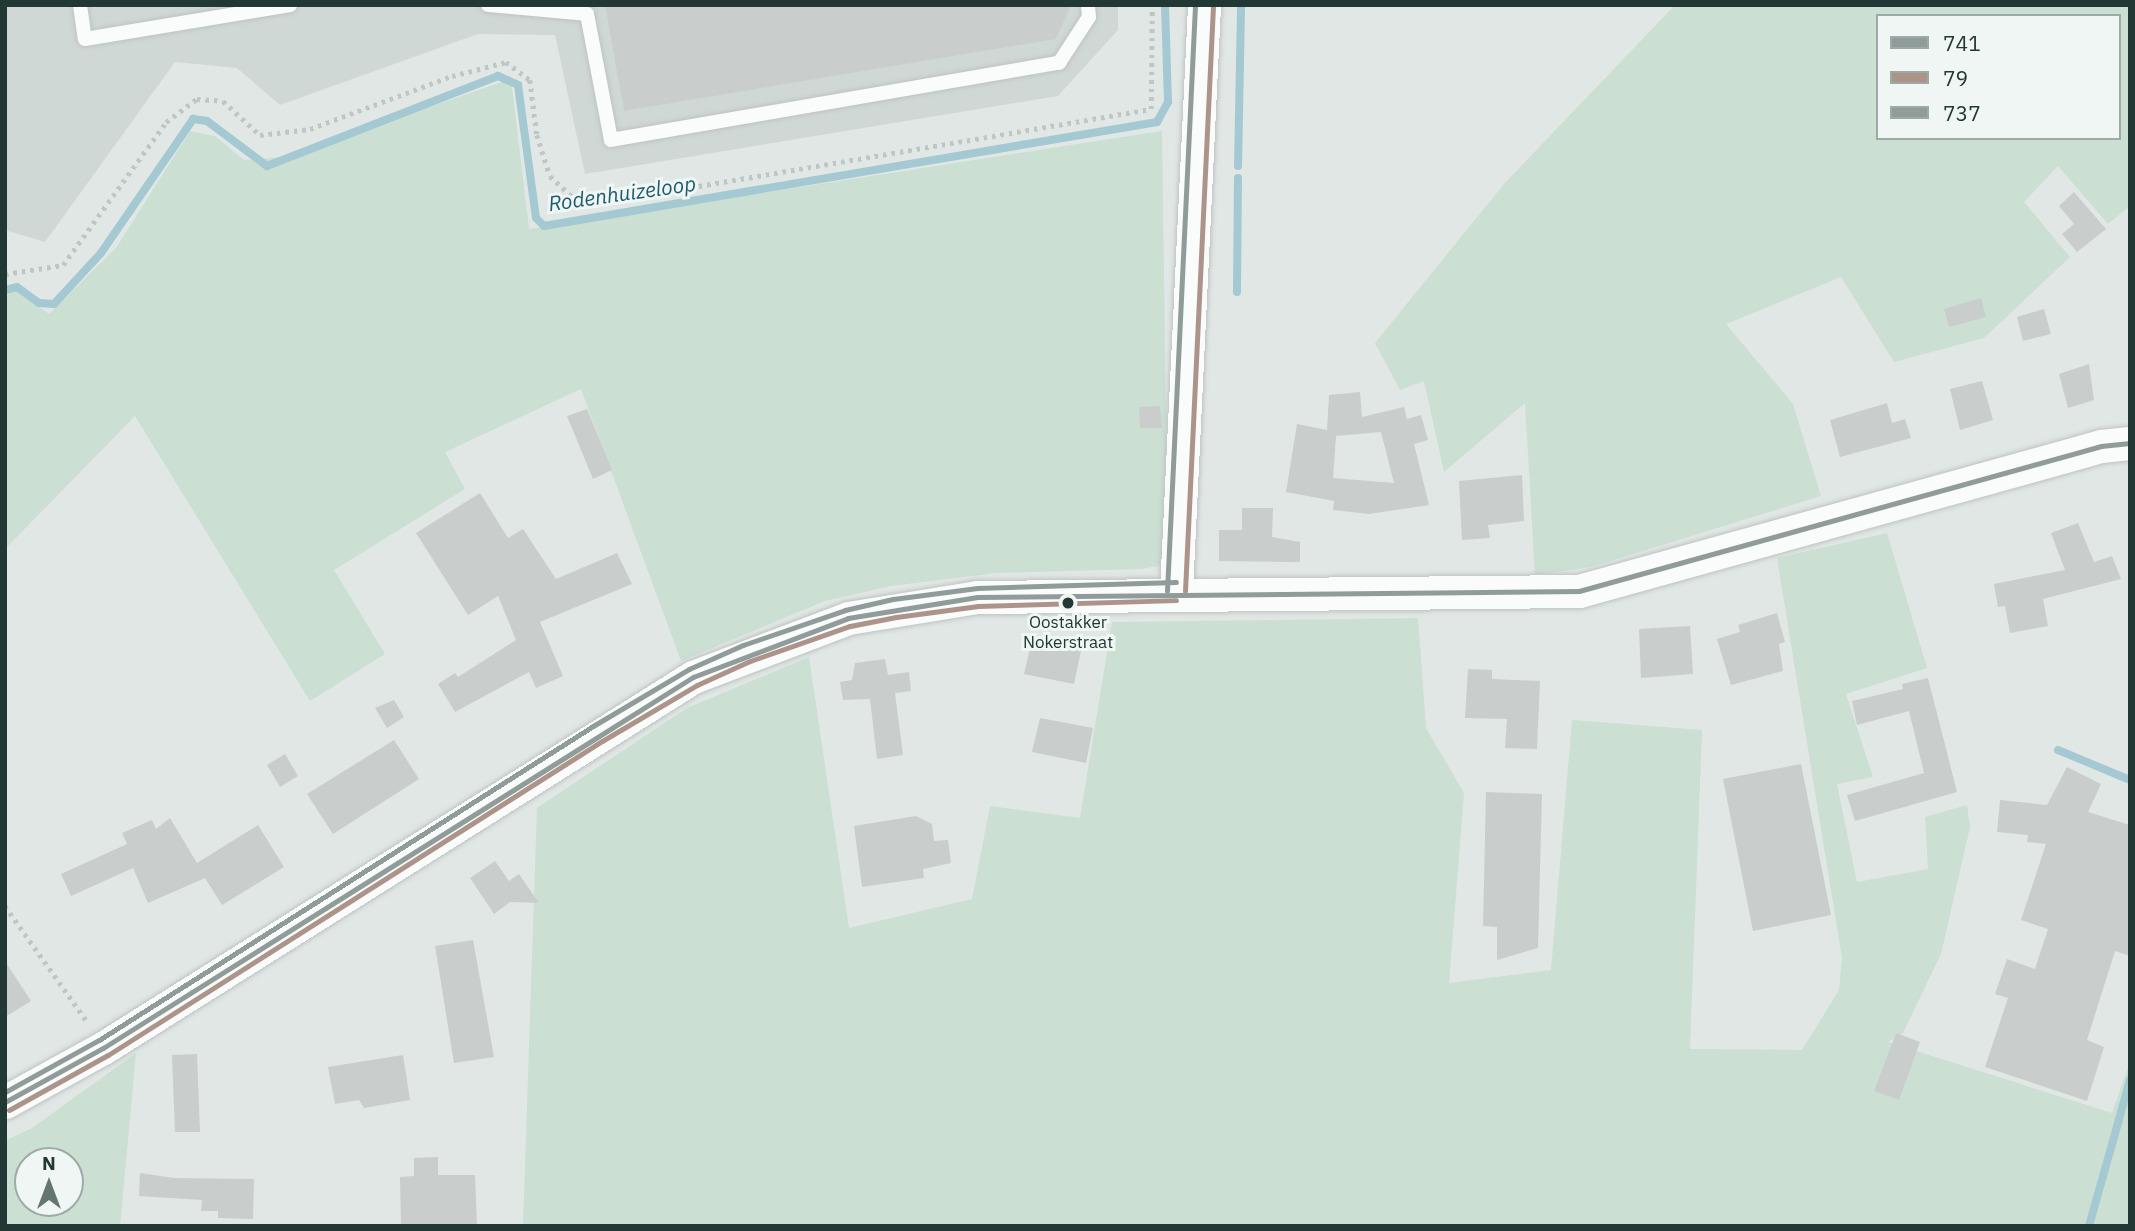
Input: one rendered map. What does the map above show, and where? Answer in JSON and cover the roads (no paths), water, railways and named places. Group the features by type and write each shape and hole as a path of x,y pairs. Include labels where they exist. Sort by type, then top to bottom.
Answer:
{"street":[{"path":"1176,591 1204,5"},
{"path":"5,1102 103,1048 597,734 693,677 747,653 848,618 894,608 977,597 1176,591 1579,591 2101,446 2130,443"}],"lane":[{"path":"80,5 85,39 290,5"},
{"path":"197,5 198,20"},
{"path":"488,5 587,14 611,139 1059,63 1088,17 1088,5"}],"waterway":[{"name":"Rodenhuizeloop","path":"5,290 17,287 39,303 54,304 101,253 193,119 207,121 267,166 498,76 518,85 536,218 544,226 1157,122 1168,102 1165,5"},
{"path":"1238,166 1241,5"},
{"path":"1237,292 1238,178"},
{"path":"2058,750 2130,780"},
{"path":"2089,1226 2130,1080"}],"place":[{"name":"Oostakker Nokerstraat","path":"1068,603"}]}
